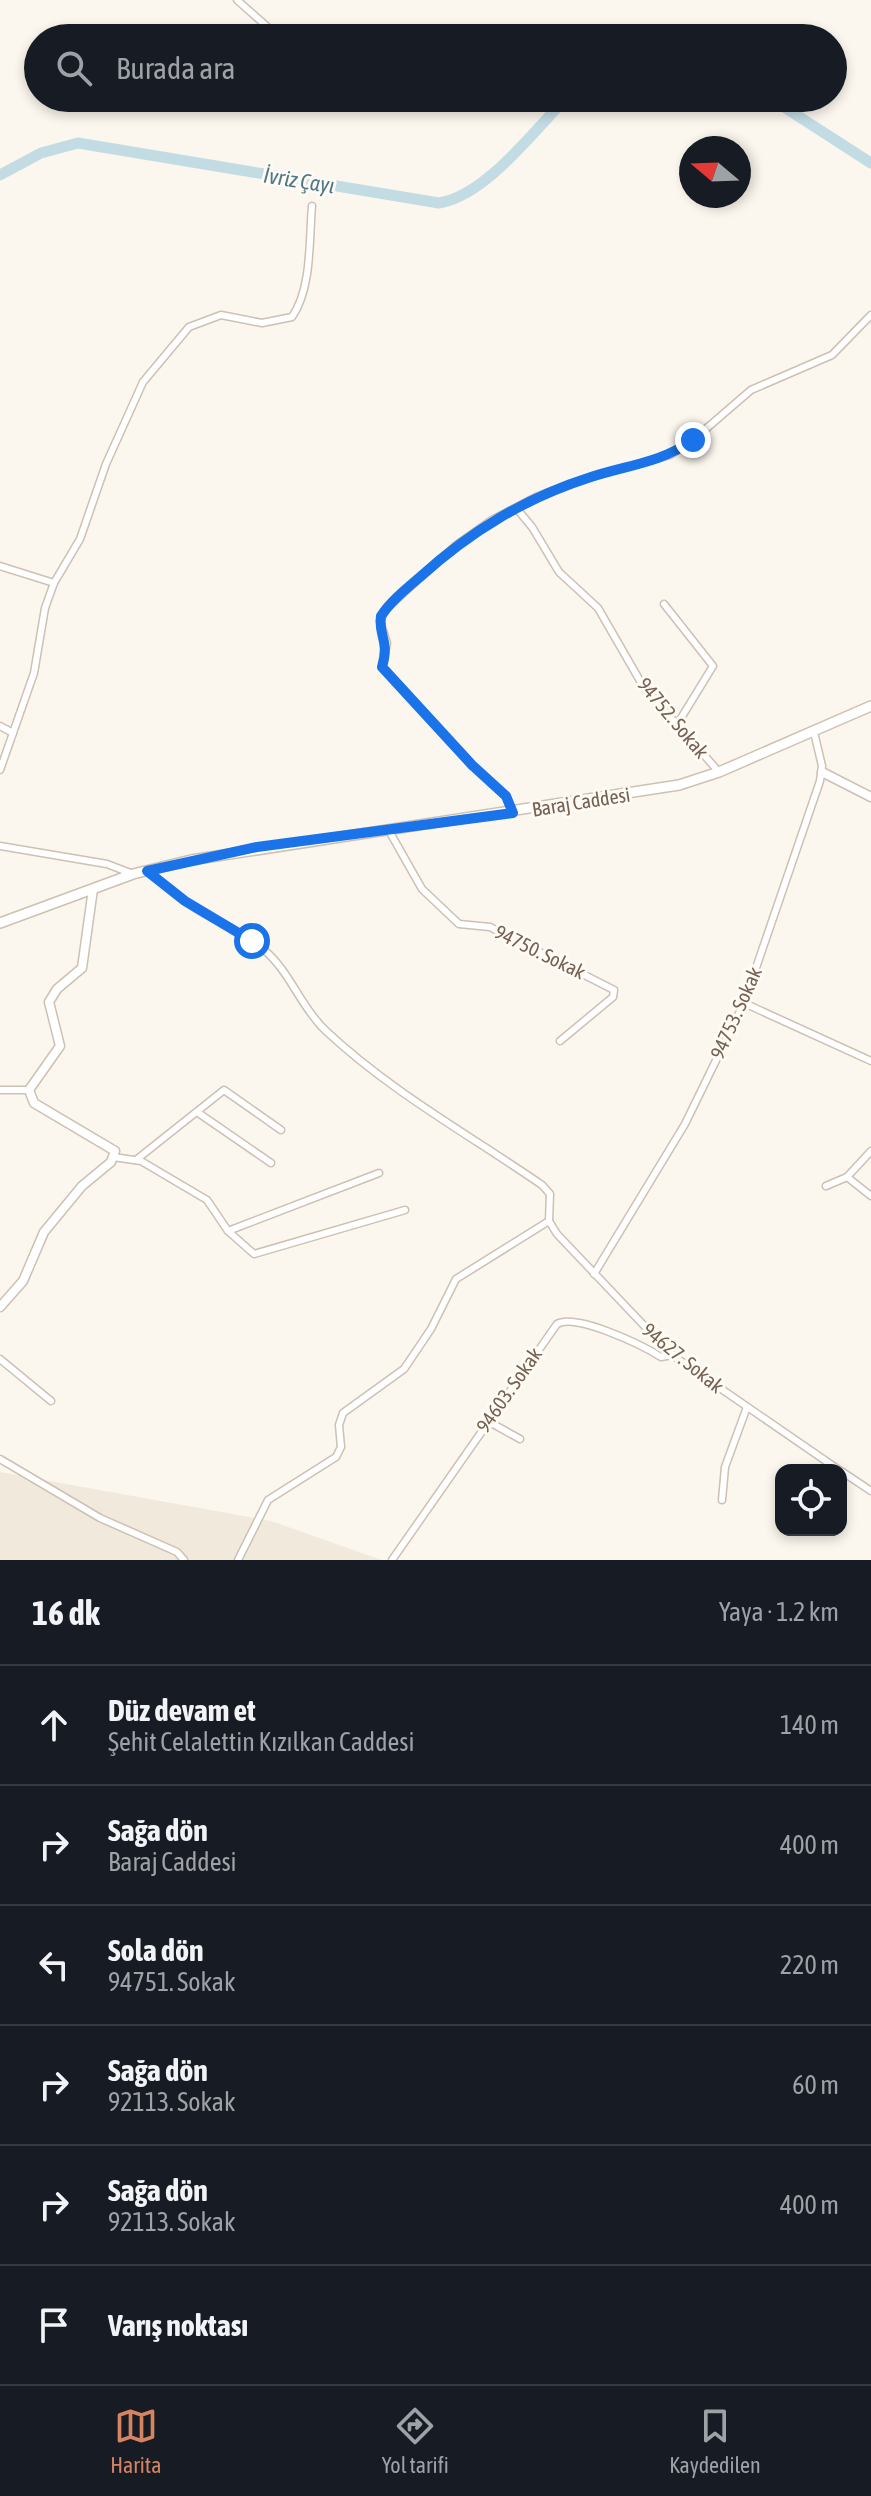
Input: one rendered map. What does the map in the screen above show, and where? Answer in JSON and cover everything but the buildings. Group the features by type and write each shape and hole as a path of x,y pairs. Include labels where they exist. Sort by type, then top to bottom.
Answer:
{"main road":[{"name":"Baraj Caddesi","path":"0,923 133,874 257,847 658,790 719,772 871,706"}],"street":[{"path":"237,0 264,24"},
{"path":"0,770 34,673 45,608 54,583 80,539 106,464 143,382 189,327 221,315 262,323 280,322 292,317 299,307 312,206"},
{"path":"513,813 506,796 472,765 382,667 387,643 380,621 386,609 466,536 529,500 584,479 670,455 693,440 751,390 832,355 871,315"},
{"name":"94752. Sokak","path":"517,509 532,527 559,572 598,608 643,686 719,772"},
{"path":"0,566 54,583"},
{"path":"664,604 713,666 678,723"},
{"path":"0,726 13,733"},
{"name":"94753. Sokak","path":"594,1274 685,1124 744,1003 822,772 814,732"},
{"path":"822,772 871,797"},
{"name":"94750. Sokak","path":"388,829 422,889 459,924 490,927 614,990 610,1000 560,1041"},
{"path":"0,846 107,864 133,874"},
{"path":"147,871 185,901 265,950 283,971 315,1020 369,1069 428,1113 478,1141 548,1190 549,1221 456,1279 431,1329 404,1369 343,1413 339,1425 341,1447 336,1457 268,1500 238,1560"},
{"path":"29,1090 60,1046 49,1002 57,989 82,968 93,889"},
{"path":"744,1003 871,1061"},
{"path":"0,1090 29,1090"},
{"path":"0,1306 23,1281 44,1232 113,1157 115,1151 34,1103 29,1090"},
{"path":"136,1160 224,1090 281,1130"},
{"path":"197,1112 271,1163"},
{"path":"826,1186 847,1177 871,1151"},
{"path":"113,1157 136,1160 207,1200 228,1231 254,1254 405,1210"},
{"path":"228,1231 379,1173"},
{"path":"847,1177 871,1196"},
{"name":"94627. Sokak","path":"549,1221 594,1274 672,1355 831,1464"},
{"name":"94603. Sokak","path":"392,1560 547,1336 564,1320 580,1321 661,1357 672,1355"},
{"path":"0,1359 51,1401"},
{"path":"722,1500 728,1456 747,1407"},
{"path":"484,1427 495,1425 520,1439"},
{"path":"0,1459 100,1518 165,1545 184,1560"},
{"name":"94627. Sokak","path":"847,1475 871,1491"}],"shaded area":[{"path":"0,1472 271,1521 382,1560 0,1560"}],"waterway":[{"name":"İvriz Çayı","path":"0,175 41,153 78,143 439,203 456,198 491,175 553,112"},
{"name":"İvriz Çayı","path":"792,112 871,163"}],"route":[{"path":"252,941 185,901 147,871 257,847 513,813 506,796 472,765 382,667 387,643 381,616 401,593 466,536 492,520 529,500 584,479 661,460 693,440"}]}
